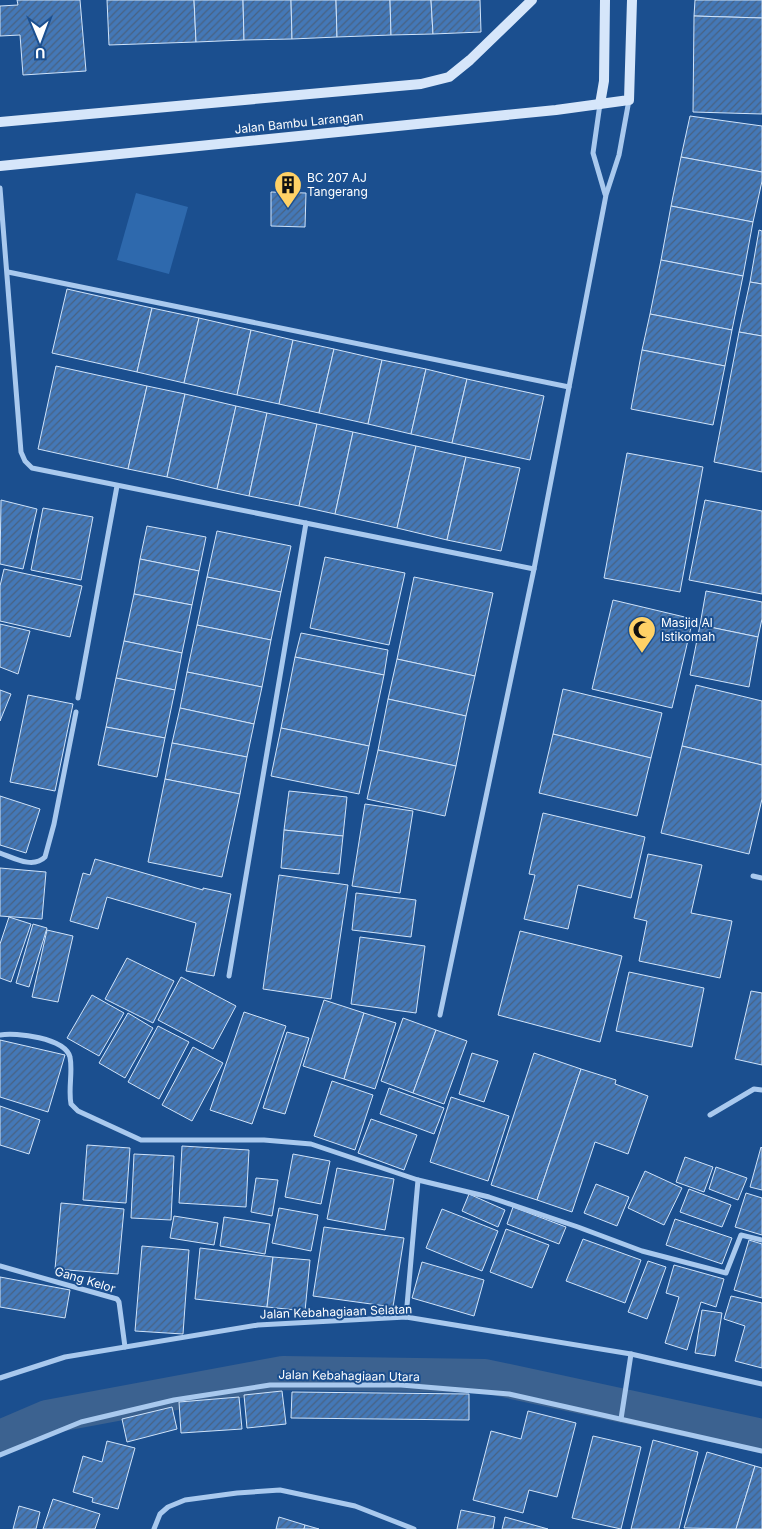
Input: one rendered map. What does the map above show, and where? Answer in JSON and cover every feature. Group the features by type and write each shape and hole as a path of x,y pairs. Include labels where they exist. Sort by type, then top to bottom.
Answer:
{"street":[{"path":"0,122 421,84 449,77 470,60 532,0"},
{"path":"605,0 604,81 593,153 606,195"},
{"path":"440,1015 534,569 606,195 619,155 628,100 632,0"},
{"name":"Jalan Bambu Larangan","path":"0,166 556,110 628,100"},
{"path":"0,188 21,452 25,461 32,468 534,569"},
{"path":"8,272 569,387"},
{"path":"78,698 117,486"},
{"path":"229,976 306,523"},
{"path":"0,853 30,863 42,860 45,857 54,824 76,712"},
{"path":"753,876 762,878"},
{"path":"0,1035 40,1037 65,1049 70,1059 71,1104 78,1111 141,1140 264,1140 311,1144 418,1180 489,1197 642,1251 726,1273 741,1235 762,1240"},
{"path":"710,1115 754,1089 762,1090"},
{"path":"406,1317 418,1180"},
{"name":"Gang Kelor","path":"0,1266 117,1299 125,1347"},
{"name":"Jalan Kebahagiaan Selatan","path":"0,1378 65,1357 258,1325 406,1317 631,1354 762,1384"},
{"path":"621,1419 631,1354"},
{"name":"Jalan Kebahagiaan Utara","path":"0,1455 81,1422 174,1400 270,1385 401,1384 509,1394 762,1451"},
{"path":"154,1529 160,1514 168,1507 185,1500 237,1493 280,1490 355,1506 414,1529"}],"shaded area":[{"path":"136,193 188,207 169,274 117,260"}],"building":[{"path":"17,0 80,0 86,71 23,75 20,35 0,36 0,6 18,5"},
{"path":"107,0 194,0 196,42 109,45"},
{"path":"194,0 243,0 244,40 196,42"},
{"path":"243,0 291,0 292,39 244,40"},
{"path":"291,0 336,0 337,37 292,39"},
{"path":"336,0 390,0 391,35 337,37"},
{"path":"390,0 431,0 433,34 391,35"},
{"path":"431,0 480,0 481,32 433,34"},
{"path":"695,0 762,0 762,18 694,16"},
{"path":"694,16 762,18 762,114 693,112"},
{"path":"690,116 762,126 762,172 681,157"},
{"path":"681,157 762,172 762,181 753,222 671,206"},
{"name":"BC 207 AJ Tangerang","path":"271,192 306,193 305,227 271,226"},
{"path":"671,206 753,222 743,276 661,260"},
{"path":"759,230 762,231 762,284 750,282"},
{"path":"661,260 743,276 732,330 650,314"},
{"path":"750,282 762,284 762,336 739,332"},
{"path":"67,289 152,308 137,372 52,353"},
{"path":"152,308 199,318 184,383 137,372"},
{"path":"650,314 732,330 725,366 642,350"},
{"path":"199,318 251,330 237,395 184,383"},
{"path":"251,330 293,340 279,404 237,395"},
{"path":"739,332 762,336 762,472 714,462"},
{"path":"293,340 334,349 319,413 279,404"},
{"path":"334,349 382,360 368,424 319,413"},
{"path":"642,350 725,366 713,425 631,409"},
{"path":"382,360 426,369 411,434 368,424"},
{"path":"56,366 147,386 128,469 38,449"},
{"path":"426,369 467,379 452,443 411,434"},
{"path":"467,379 544,396 530,460 452,443"},
{"path":"147,386 185,394 167,477 128,469"},
{"path":"185,394 236,406 217,489 167,477"},
{"path":"236,406 267,413 249,496 217,489"},
{"path":"267,413 317,424 299,506 249,496"},
{"path":"317,424 353,432 335,514 299,506"},
{"path":"353,432 416,446 397,528 335,514"},
{"path":"416,446 466,457 447,540 397,528"},
{"path":"627,453 703,467 680,592 604,578"},
{"path":"466,457 520,468 501,551 447,540"},
{"path":"1,500 37,509 23,569 0,564"},
{"path":"705,500 762,511 762,594 689,580"},
{"path":"43,508 93,517 81,580 31,570"},
{"path":"147,526 206,537 199,571 140,559"},
{"path":"217,531 291,546 281,592 207,577"},
{"path":"325,557 405,573 389,645 310,628"},
{"path":"140,559 199,571 192,605 134,594"},
{"path":"4,569 82,586 70,637 0,621 0,586"},
{"path":"207,577 281,592 271,640 197,625"},
{"path":"414,577 493,593 475,676 397,659"},
{"path":"706,591 762,602 762,619 758,637 700,625"},
{"path":"134,594 192,605 182,653 124,641"},
{"name":"Masjid Al Istikomah","path":"613,600 693,619 672,708 592,689"},
{"path":"0,624 30,631 18,674 0,667"},
{"path":"197,625 271,640 262,687 187,672"},
{"path":"700,625 758,637 749,687 690,675"},
{"path":"301,633 388,650 384,675 295,657"},
{"path":"124,641 182,653 175,690 116,678"},
{"path":"295,657 384,675 369,746 281,728"},
{"path":"397,659 475,676 466,716 388,699"},
{"path":"187,672 262,687 254,724 180,708"},
{"path":"116,678 175,690 165,738 106,727"},
{"path":"696,685 762,701 762,765 682,746"},
{"path":"563,689 662,713 651,758 553,734"},
{"path":"0,690 11,694 0,721"},
{"path":"28,695 73,704 55,791 10,782"},
{"path":"388,699 466,716 456,766 378,750"},
{"path":"180,708 254,724 247,757 172,743"},
{"path":"106,727 165,738 157,777 98,765"},
{"path":"281,728 369,746 359,794 271,776"},
{"path":"553,734 651,758 637,816 539,793"},
{"path":"172,743 247,757 240,794 165,779"},
{"path":"682,746 762,765 762,799 749,854 661,833"},
{"path":"378,750 456,766 445,816 367,799"},
{"path":"165,779 240,794 222,877 148,862"},
{"path":"289,791 347,797 343,836 284,830"},
{"path":"0,796 40,809 26,853 0,845"},
{"path":"365,804 413,811 400,893 352,886"},
{"path":"543,813 645,837 631,898 578,885 568,929 524,919 535,875 529,874"},
{"path":"284,830 343,836 339,874 281,868"},
{"path":"648,854 702,865 691,913 732,921 720,978 639,961 647,921 634,918"},
{"path":"95,859 203,890 203,888 231,894 214,976 186,971 196,923 107,897 98,929 70,921 83,873 90,875"},
{"path":"0,868 46,872 42,919 0,916"},
{"path":"279,875 348,885 331,999 263,989"},
{"path":"356,893 416,900 411,937 352,930"},
{"path":"9,917 31,924 11,982 0,978 0,944"},
{"path":"33,924 47,928 29,987 16,983"},
{"path":"47,930 73,936 58,1002 32,997"},
{"path":"520,931 622,956 600,1042 498,1015"},
{"path":"360,937 425,946 416,1013 351,1004"},
{"path":"127,958 174,981 153,1023 105,999"},
{"path":"629,972 704,988 692,1047 616,1031"},
{"path":"181,977 236,1006 213,1049 158,1020"},
{"path":"751,991 762,993 762,1065 735,1059"},
{"path":"92,995 124,1013 99,1056 67,1038"},
{"path":"324,1000 364,1013 344,1079 303,1066"},
{"path":"244,1012 286,1026 252,1124 210,1110"},
{"path":"128,1013 153,1028 125,1078 99,1063"},
{"path":"364,1013 396,1023 375,1089 344,1079"},
{"path":"403,1018 436,1030 413,1093 381,1081"},
{"path":"158,1026 189,1042 159,1099 128,1082"},
{"path":"436,1030 467,1041 444,1104 413,1093"},
{"path":"287,1032 309,1038 285,1114 263,1108"},
{"path":"0,1040 65,1055 48,1112 0,1097"},
{"path":"193,1047 223,1063 192,1121 162,1105"},
{"path":"472,1053 498,1061 484,1102 459,1094"},
{"path":"534,1053 581,1069 537,1200 491,1185"},
{"path":"581,1069 616,1080 615,1084 648,1096 628,1154 595,1142 572,1212 537,1200"},
{"path":"332,1081 373,1095 355,1150 314,1136"},
{"path":"389,1088 444,1108 434,1134 380,1114"},
{"path":"451,1097 509,1116 488,1181 430,1162"},
{"path":"0,1106 40,1120 29,1154 0,1145"},
{"path":"371,1119 417,1135 404,1170 358,1153"},
{"path":"87,1145 130,1148 126,1203 83,1200"},
{"path":"182,1146 249,1150 246,1207 179,1203"},
{"path":"762,1148 762,1190 750,1187"},
{"path":"134,1154 174,1156 171,1220 131,1218"},
{"path":"293,1154 330,1161 321,1204 285,1197"},
{"path":"685,1157 713,1167 704,1192 676,1182"},
{"path":"716,1167 747,1178 738,1200 709,1189"},
{"path":"337,1168 394,1179 385,1230 327,1219"},
{"path":"645,1171 682,1188 664,1225 628,1208"},
{"path":"256,1178 278,1180 272,1216 251,1212"},
{"path":"596,1184 629,1197 617,1226 584,1213"},
{"path":"689,1189 731,1205 722,1227 680,1212"},
{"path":"746,1193 762,1198 762,1235 735,1227"},
{"path":"469,1194 505,1210 498,1227 462,1211"},
{"path":"61,1203 124,1209 118,1274 55,1269"},
{"path":"513,1207 566,1227 559,1244 507,1224"},
{"path":"279,1208 318,1215 311,1251 272,1243"},
{"path":"442,1209 498,1231 482,1271 426,1248"},
{"path":"174,1216 218,1223 214,1245 170,1238"},
{"path":"224,1217 270,1224 265,1254 220,1246"},
{"path":"675,1219 732,1238 722,1264 666,1245"},
{"path":"324,1227 404,1238 393,1307 313,1296"},
{"path":"506,1229 549,1245 532,1288 490,1272"},
{"path":"583,1239 641,1260 625,1303 566,1281"},
{"path":"749,1240 762,1244 762,1298 734,1290"},
{"path":"142,1246 189,1250 183,1334 135,1331"},
{"path":"200,1248 273,1257 267,1307 195,1299"},
{"path":"273,1257 310,1260 305,1311 267,1307"},
{"path":"648,1261 666,1267 647,1319 628,1312"},
{"path":"422,1262 484,1280 474,1316 412,1298"},
{"path":"674,1265 724,1279 716,1307 701,1302 687,1350 665,1343 679,1297 666,1293"},
{"path":"0,1277 70,1290 65,1318 0,1307"},
{"path":"731,1296 762,1303 762,1368 735,1361 745,1326 724,1319"},
{"path":"702,1310 722,1313 715,1356 695,1353"},
{"path":"282,1391 286,1424 247,1428 244,1395"},
{"path":"292,1392 469,1394 469,1420 291,1418"},
{"path":"239,1397 242,1429 181,1433 179,1402"},
{"path":"172,1407 177,1429 127,1442 122,1419"},
{"path":"528,1411 576,1423 557,1497 529,1490 523,1513 473,1500 491,1431 521,1439"},
{"path":"593,1436 641,1447 621,1529 572,1518"},
{"path":"653,1440 698,1452 679,1529 631,1529"},
{"path":"107,1441 135,1448 118,1509 92,1502 93,1498 73,1492 83,1456 102,1462"},
{"path":"707,1452 755,1466 736,1529 684,1528"},
{"path":"755,1466 762,1468 762,1529 736,1529"},
{"path":"53,1499 100,1514 95,1529 43,1529"},
{"path":"19,1506 40,1512 36,1529 13,1529"},
{"path":"461,1510 495,1517 493,1529 457,1529"},
{"path":"279,1517 305,1525 304,1529 276,1529"},
{"path":"505,1517 548,1529 502,1529"},
{"path":"305,1525 319,1529 304,1529"}],"waterway":[{"path":"0,1437 47,1417 283,1373 485,1376 762,1436"}],"place":[{"name":"BC 207 AJ Tangerang","path":"288,209"},
{"name":"Masjid Al Istikomah","path":"642,654"}]}
